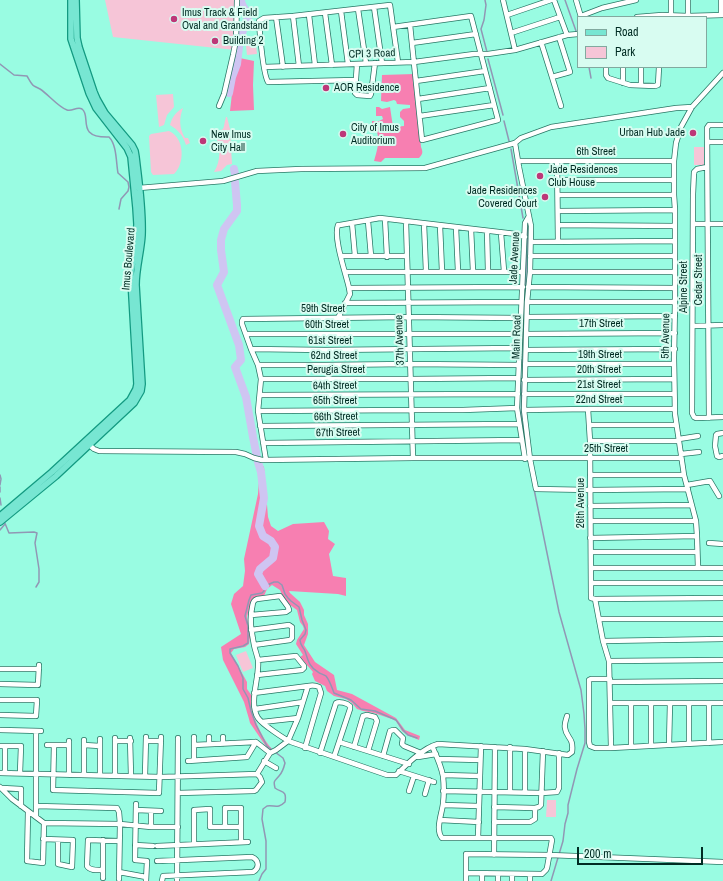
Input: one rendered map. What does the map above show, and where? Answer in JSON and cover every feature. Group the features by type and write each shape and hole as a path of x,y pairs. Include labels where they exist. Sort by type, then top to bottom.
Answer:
{"main road":[{"name":"Imus Boulevard","path":"0,522 56,476 130,400 136,389 137,377 131,271 136,246 137,215 131,157 129,152 92,101 71,39 71,0"},
{"name":"Imus Boulevard","path":"0,516 134,403 141,391 142,376 136,285 142,237 142,214 135,151 105,112 94,92 77,38 76,0"}],"street":[{"path":"219,106 224,94 234,47 237,20 237,0"},
{"path":"503,0 515,50"},
{"path":"507,15 553,0 567,34 577,34"},
{"path":"576,0 581,16"},
{"path":"583,16 602,8 636,0"},
{"path":"671,0 671,15"},
{"path":"688,0 688,16"},
{"path":"659,16 722,15 721,0"},
{"path":"356,80 268,82 266,80 264,67 259,21 262,19 276,17 390,6 398,62"},
{"path":"374,7 382,63"},
{"path":"358,9 366,63"},
{"path":"341,11 348,64"},
{"path":"325,13 332,64"},
{"path":"309,15 315,65"},
{"path":"292,16 299,66"},
{"path":"393,27 471,16 498,120 422,140 410,25"},
{"path":"511,33 560,16"},
{"path":"276,17 282,66"},
{"path":"412,43 476,34"},
{"name":"CPI 3 Road","path":"264,67 414,62 474,54 488,54 515,50 567,34"},
{"path":"552,77 570,72 559,37"},
{"path":"541,42 561,106"},
{"path":"357,64 355,92 356,94 370,96 372,94 375,63"},
{"path":"606,68 607,78 623,83 655,86 658,85 659,68"},
{"path":"623,68 623,83"},
{"path":"641,68 641,85"},
{"path":"416,81 485,70"},
{"path":"139,188 223,181 257,171 425,168 516,144 521,138 551,127 676,108 692,107 723,73"},
{"path":"418,99 490,88"},
{"path":"420,116 494,105"},
{"name":"5th Avenue","path":"692,107 681,127 676,144 674,161 676,288 674,394 676,425 684,475 696,521 698,568"},
{"name":"Cedar Street","path":"708,418 707,128 708,126 712,125 723,125"},
{"path":"708,142 723,142"},
{"name":"Jade Avenue","path":"516,144 529,216 526,222 520,318 517,408 522,440 528,458"},
{"name":"6th Street","path":"518,161 674,161"},
{"path":"557,161 558,242"},
{"name":"Alpine Street","path":"707,167 697,168 694,172 692,413 696,418 708,418"},
{"path":"558,180 674,180"},
{"path":"558,195 674,195"},
{"path":"558,211 675,210"},
{"name":"Main Road","path":"528,458 524,410 524,380 531,242 531,226 529,216"},
{"path":"338,318 350,294 338,242 337,227 340,225 380,218 471,230 516,234 525,238"},
{"path":"385,219 387,257"},
{"path":"368,221 371,256"},
{"name":"37th Avenue","path":"406,222 413,458"},
{"path":"352,223 355,256"},
{"path":"424,224 426,271"},
{"path":"693,224 723,224"},
{"path":"558,225 675,226"},
{"path":"440,226 442,271"},
{"path":"456,228 458,271"},
{"path":"471,230 473,271"},
{"path":"487,231 488,271"},
{"path":"501,233 504,271"},
{"path":"531,242 675,241"},
{"path":"341,256 407,256"},
{"path":"530,256 675,256"},
{"path":"345,272 523,272"},
{"path":"530,272 675,272"},
{"path":"349,288 523,287"},
{"path":"528,287 676,288"},
{"path":"346,303 521,302"},
{"path":"527,302 676,302"},
{"path":"527,317 675,316"},
{"name":"59th Street","path":"246,334 242,321 246,318 520,318"},
{"path":"693,326 723,325"},
{"name":"17th Street","path":"526,334 675,333"},
{"path":"246,334 258,365 261,379 258,411 266,460"},
{"name":"60th Street","path":"246,334 520,334"},
{"name":"61st Street","path":"251,349 328,350 519,348"},
{"path":"526,350 675,348"},
{"name":"19th Street","path":"525,364 674,364"},
{"name":"62nd Street","path":"258,365 519,365"},
{"name":"Perugia Street","path":"261,379 518,378"},
{"name":"20th Street","path":"524,380 674,379"},
{"name":"64th Street","path":"260,395 332,396 518,394"},
{"name":"21st Street","path":"524,394 674,394"},
{"name":"65th Street","path":"258,411 463,410 517,408"},
{"name":"26th Avenue","path":"588,409 590,441 591,583 593,598 609,661 611,748"},
{"name":"22nd Street","path":"524,410 675,409"},
{"path":"708,418 723,417"},
{"name":"66th Street","path":"260,426 519,424"},
{"path":"589,425 676,425"},
{"path":"723,433 716,435 715,446 717,456 723,456"},
{"path":"590,441 679,440 698,436"},
{"name":"67th Street","path":"263,443 522,440"},
{"name":"25th Street","path":"87,443 99,451 236,452 249,455 257,459 266,460 590,458 681,456 699,452"},
{"path":"528,458 535,488 537,490 687,487 710,481 718,496"},
{"path":"590,475 684,475"},
{"path":"590,506 691,505"},
{"path":"591,521 696,521"},
{"path":"590,538 697,536"},
{"path":"709,543 723,544"},
{"path":"591,552 697,552"},
{"path":"591,568 723,568"},
{"path":"591,583 723,583"},
{"path":"250,615 286,612 289,610 288,606 281,597 278,596 255,599 253,602 250,615 251,630 258,660 254,693 255,709 258,718 288,741 387,775 396,775 421,753 438,744 510,747 566,755 570,754 573,747 565,728 568,716"},
{"path":"593,598 723,598"},
{"path":"598,619 723,619"},
{"path":"251,630 289,625 292,627 292,638 290,640 254,645"},
{"path":"603,641 723,639"},
{"path":"257,675 302,670 304,668 296,656 258,660"},
{"path":"609,661 723,660"},
{"path":"0,669 39,667 38,685 0,684"},
{"path":"723,681 589,680 590,746 595,748 611,748 723,742"},
{"path":"254,693 314,685 319,687 321,693 305,748"},
{"path":"257,774 264,761 272,752 288,741 298,718 308,686"},
{"path":"0,700 37,700 36,716 0,715"},
{"path":"255,709 303,702"},
{"path":"320,753 335,704 338,702 349,705 350,707 334,757"},
{"path":"631,703 631,746"},
{"path":"651,703 651,745"},
{"path":"669,744 670,703"},
{"path":"689,703 689,744"},
{"path":"610,704 723,703"},
{"path":"709,704 709,743"},
{"path":"354,746 363,716 367,715 376,717 377,721 368,751"},
{"path":"262,722 298,718"},
{"path":"0,730 38,731 36,817"},
{"path":"382,756 390,731 393,730 403,738 402,744 404,746 421,753"},
{"path":"209,736 209,744"},
{"path":"194,737 194,760"},
{"path":"223,737 223,744"},
{"path":"177,878 178,738"},
{"path":"100,739 100,775"},
{"path":"115,776 115,739 130,739 130,776"},
{"path":"54,745 53,790 159,793 161,739 146,739 145,776"},
{"path":"194,745 256,742 272,752"},
{"path":"188,761 247,757 256,742"},
{"path":"339,742 408,764"},
{"path":"47,745 69,743 69,774"},
{"path":"84,775 84,743 100,746"},
{"path":"20,773 21,746 2,746 2,773 160,777 257,774"},
{"path":"432,746 443,775 443,805 438,831 442,838 552,839 548,868 545,872 539,874 466,873"},
{"path":"478,838 481,746"},
{"path":"494,855 495,747"},
{"path":"510,747 510,792"},
{"path":"525,749 525,792"},
{"path":"494,807 536,808 541,805 543,751"},
{"path":"443,791 557,792 559,754"},
{"path":"416,757 480,760"},
{"path":"264,761 276,768"},
{"path":"399,771 434,782"},
{"path":"178,793 256,790 262,782 257,774"},
{"path":"443,775 480,776"},
{"path":"409,791 414,776"},
{"path":"425,794 429,780"},
{"path":"1,788 28,812 44,823 120,824 150,827 178,827"},
{"path":"1,788 21,789 21,806"},
{"path":"119,872 146,879 147,861 135,860 136,804"},
{"path":"443,805 479,806"},
{"path":"36,806 117,808 119,812 120,824 119,879"},
{"path":"225,827 225,808 241,808 241,842"},
{"path":"494,822 533,821 536,808"},
{"path":"194,844 194,810 210,809 210,827 241,827"},
{"path":"136,810 160,811"},
{"path":"150,811 150,827"},
{"path":"28,812 27,861 42,863 44,823"},
{"path":"440,820 478,822"},
{"path":"43,839 73,840 72,866 58,864 58,840"},
{"path":"103,870 90,869 87,866 88,840 119,841"},
{"path":"103,840 103,878"},
{"path":"135,845 155,846 248,842"},
{"path":"466,881 466,854 561,855 723,862"},
{"path":"157,861 252,857 256,859 258,866 256,871 251,873 177,878 163,876 162,881"},
{"path":"482,874 482,881"},
{"path":"498,874 498,881"},
{"path":"512,874 512,881"},
{"path":"530,874 530,881"}],"green space":[{"name":"Imus Track & Field Oval and Grandstand","path":"105,0 235,0 240,11 235,50 113,37"},
{"path":"255,37 257,54 247,55 245,38"},
{"path":"173,94 174,107 167,115 164,125 159,127 156,95"},
{"path":"183,108 180,119 181,127 185,138 188,138 190,143 186,145 180,133 170,125 178,111"},
{"path":"226,117 230,129 232,164 227,165 221,171 214,172 219,159 219,149 215,135 212,136 210,131 223,129"},
{"path":"169,131 174,134 181,145 182,151 178,170 174,174 153,175 151,172 149,136 151,134"},
{"path":"694,147 704,147 704,165 694,165"},
{"path":"246,651 253,668 243,672 236,655"},
{"path":"547,800 556,800 556,817 546,817"}],"shaded area":[{"path":"235,57 254,61 254,110 230,111 234,76 231,75"},
{"path":"414,74 422,154 419,158 385,158 381,162 374,161 378,139 377,132 372,132 372,121 379,121 383,119 382,116 376,116 376,107 382,109 390,107 393,127 404,126 404,121 400,117 400,112 403,109 410,108 410,105 397,104 394,100 387,102 381,101 382,75"},
{"path":"262,465 264,467 268,517 271,526 278,531 293,524 324,522 329,531 328,539 335,544 329,554 333,576 346,578 346,596 338,594 289,591 300,602 308,624 308,634 304,645 315,662 334,675 337,690 352,694 396,718 405,730 420,736 419,740 402,731 396,721 357,709 346,699 334,696 327,691 325,686 315,681 312,674 313,672 300,657 303,655 296,644 304,629 300,622 297,610 287,602 280,590 272,585 267,589 264,596 253,598 247,617 250,637 249,644 245,647 234,649 231,653 247,682 247,689 252,696 252,712 263,737 272,749 270,751 250,723 244,702 223,660 221,647 241,634 231,604 234,594 243,586 245,571 244,559 258,494 259,481 257,466"}],"waterway":[{"path":"229,93 232,77 237,64 240,38 249,15 241,0"},
{"path":"485,0 486,5 484,20 481,29 487,52"},
{"path":"565,0 576,31"},
{"path":"488,59 503,115"},
{"path":"0,64 14,75 27,76 33,85 64,108 69,110 78,108 82,109 85,112 86,126 88,130 92,134 109,137 112,140 115,149 118,173 128,182 129,187 128,191 121,199 119,209"},
{"path":"589,68 591,78"},
{"path":"504,121 509,141"},
{"path":"511,149 523,218"},
{"path":"234,169 235,174"},
{"path":"235,182 237,211 224,229 221,240 224,272 217,285 239,345 241,360 235,367 246,397 261,472 264,498 259,526 263,536 271,541 275,547 273,558 260,569 258,574 265,586"},
{"path":"525,299 528,225"},
{"path":"524,328 521,415 526,448"},
{"path":"0,475 0,485"},
{"path":"0,487 0,492"},
{"path":"534,489 559,612 581,690 585,729 585,743 568,805 563,841 551,881"},
{"path":"0,498 1,505"},
{"path":"4,521 9,533 37,533 35,543 39,569 39,582 36,587"},
{"path":"0,530 5,524"},
{"path":"259,881 266,869 266,841 262,819 263,809 267,806 276,806 285,802 285,794 275,788 274,783 282,772 285,763 283,758 267,746 256,725 248,698 243,689 243,678 230,653 230,649 243,646 248,643 248,626 245,616 251,595 262,593 265,586 274,582 278,582 282,585 288,598 299,607 306,630 300,642 309,663 315,670 326,676 334,693 351,700 361,709 375,711 396,720 408,735 417,738"}],"place":[{"name":"Imus Track & Field Oval and Grandstand","path":"174,19"},
{"name":"Building 2","path":"215,41"},
{"name":"AOR Residence","path":"326,88"},
{"name":"Urban Hub Jade","path":"693,133"},
{"name":"City of Imus Auditorium","path":"343,134"},
{"name":"New Imus City Hall","path":"203,141"},
{"name":"Jade Residences Club House","path":"540,176"},
{"name":"Jade Residences Covered Court","path":"545,197"}]}
